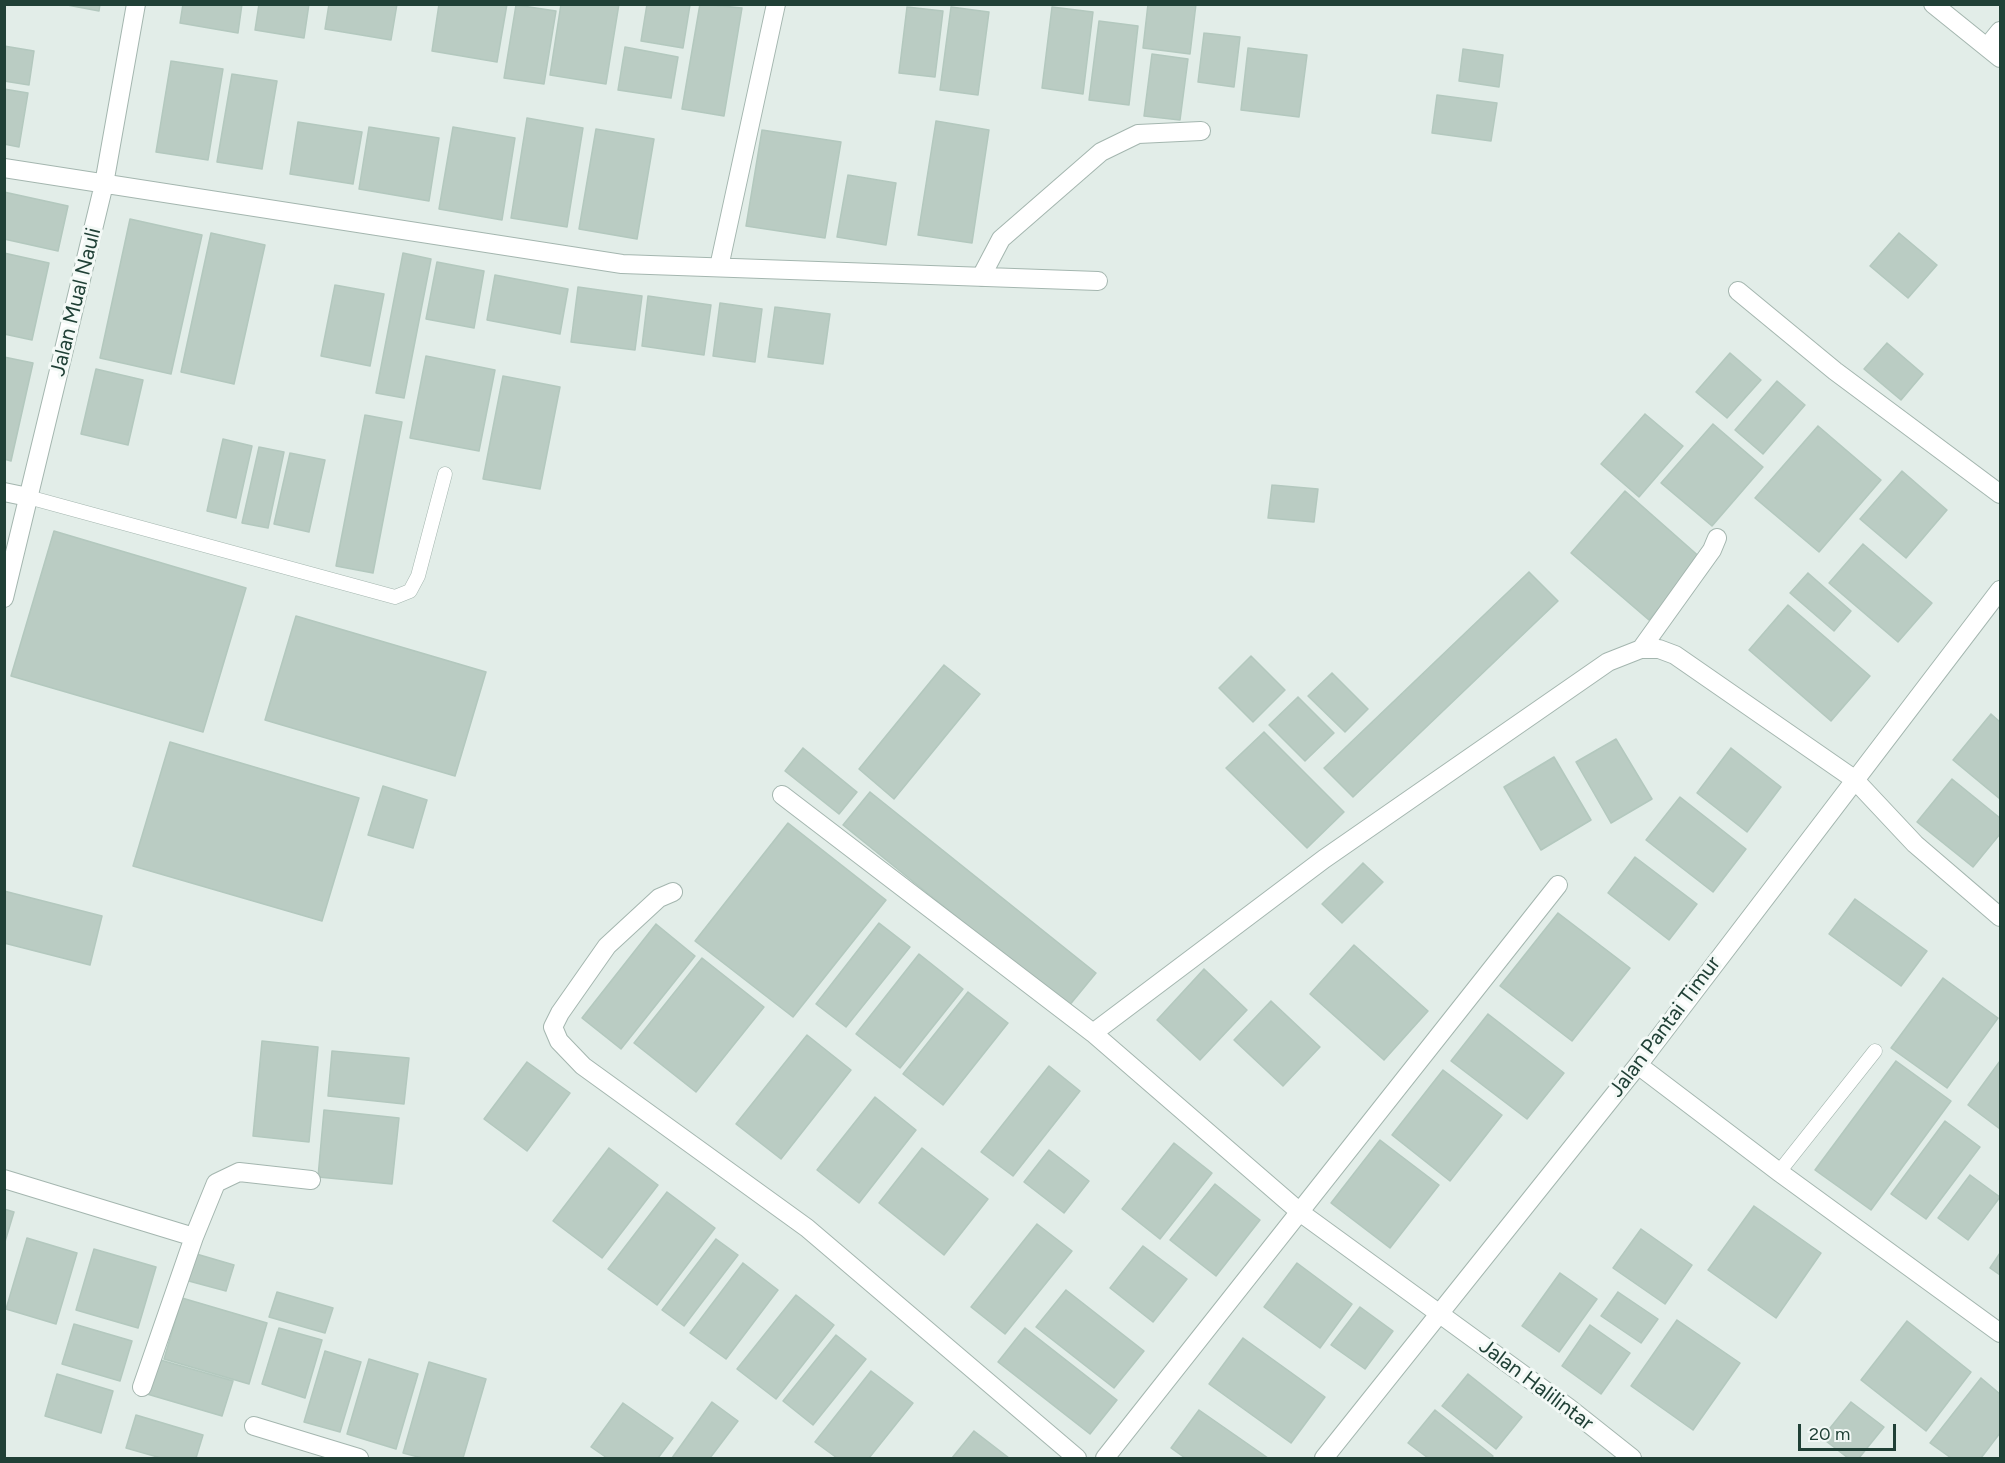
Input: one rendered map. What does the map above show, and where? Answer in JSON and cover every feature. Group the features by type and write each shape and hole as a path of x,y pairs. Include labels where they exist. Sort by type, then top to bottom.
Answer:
{"street":[{"name":"Jalan Mual Nauli","path":"4,598 104,184 136,4"},
{"path":"719,267 776,4"},
{"path":"1932,4 1994,53 2001,31"},
{"path":"981,277 1001,239 1101,152 1138,134 1201,131"},
{"path":"4,168 622,264 1098,281"},
{"path":"1738,291 1835,371 2001,494"},
{"path":"4,492 28,497"},
{"path":"1641,649 1712,550 1717,538"},
{"name":"Jalan Pantai Timur","path":"1324,1458 1638,1065 1854,779 2001,590"},
{"path":"1093,1033 1324,859 1608,662 1641,649 1659,649 1675,655 1854,779 1915,844 2001,917"},
{"name":"Jalan Halilintar","path":"782,795 1093,1033 1301,1213 1569,1408 1632,1458"},
{"path":"1105,1458 1301,1213 1558,885"},
{"path":"673,892 653,903 607,946 560,1012 553,1027 560,1041 583,1065 807,1228 1077,1458"},
{"path":"1638,1065 1779,1173 2001,1333"},
{"path":"142,1387 194,1237 216,1183 239,1172 311,1180"},
{"path":"4,1179 194,1237"},
{"path":"254,1426 359,1458"}],"lane":[{"path":"28,497 395,597 410,591 418,576 445,474"},
{"path":"1779,1173 1875,1051"}],"building":[{"path":"62,4 100,4 99,11"},
{"path":"183,4 242,4 238,33 180,23"},
{"path":"259,4 309,4 304,38 255,30"},
{"path":"329,4 397,4 391,40 325,29"},
{"path":"439,4 507,4 497,62 432,51"},
{"path":"561,4 619,4 606,84 550,75"},
{"path":"647,4 690,5 683,48 641,41"},
{"path":"700,4 742,8 724,116 682,109"},
{"path":"1148,4 1196,4 1190,54 1143,48"},
{"path":"516,5 556,11 544,84 504,78"},
{"path":"907,7 943,11 935,77 899,73"},
{"path":"951,7 989,12 978,95 940,90"},
{"path":"1052,7 1093,12 1083,94 1042,88"},
{"path":"1099,21 1138,26 1129,105 1089,100"},
{"path":"1204,33 1240,37 1234,87 1198,82"},
{"path":"4,46 34,51 29,85 4,81"},
{"path":"625,47 678,57 671,98 618,90"},
{"path":"1248,48 1307,55 1299,117 1241,110"},
{"path":"1463,49 1503,55 1499,87 1459,81"},
{"path":"1152,54 1188,59 1180,120 1144,116"},
{"path":"171,61 223,69 208,160 156,152"},
{"path":"232,74 277,81 262,169 217,162"},
{"path":"4,89 28,93 19,147 4,144"},
{"path":"1437,95 1497,103 1491,141 1432,133"},
{"path":"527,118 583,128 567,227 511,218"},
{"path":"936,121 989,130 972,243 918,235"},
{"path":"298,122 362,132 353,184 290,174"},
{"path":"369,127 439,138 429,201 359,189"},
{"path":"453,127 515,138 502,220 439,209"},
{"path":"596,129 654,139 637,239 579,229"},
{"path":"762,130 841,142 825,238 746,226"},
{"path":"848,175 896,183 886,245 837,237"},
{"path":"4,192 68,206 58,251 4,239"},
{"path":"130,219 202,235 171,374 100,358"},
{"path":"211,233 265,245 234,384 181,372"},
{"path":"1899,233 1937,265 1908,298 1870,266"},
{"path":"4,253 49,263 32,340 4,334"},
{"path":"403,253 431,259 404,398 376,393"},
{"path":"437,262 484,271 474,328 426,319"},
{"path":"495,275 568,289 560,334 487,320"},
{"path":"335,285 384,294 370,366 321,356"},
{"path":"578,287 642,296 635,350 571,342"},
{"path":"648,296 711,305 704,355 642,346"},
{"path":"720,303 762,309 755,362 713,356"},
{"path":"775,307 830,314 823,364 768,357"},
{"path":"1887,343 1923,374 1901,400 1864,369"},
{"path":"1730,353 1761,380 1727,418 1696,392"},
{"path":"426,356 495,370 479,451 410,438"},
{"path":"4,357 33,363 11,461 4,459"},
{"path":"96,369 143,380 128,445 81,434"},
{"path":"503,376 560,387 540,489 483,479"},
{"path":"1777,381 1805,405 1763,454 1735,430"},
{"path":"1645,414 1683,446 1639,497 1601,464"},
{"path":"365,415 402,422 373,573 336,566"},
{"path":"1713,424 1763,467 1712,526 1661,483"},
{"path":"1818,426 1881,480 1819,552 1755,498"},
{"path":"223,439 252,446 236,518 207,511"},
{"path":"259,447 284,452 268,528 242,523"},
{"path":"290,453 325,460 309,532 274,524"},
{"path":"1902,471 1947,510 1906,558 1860,519"},
{"path":"1272,485 1318,489 1314,522 1268,518"},
{"path":"1625,491 1702,559 1649,620 1571,553"},
{"path":"54,531 246,588 203,732 11,676"},
{"path":"1863,544 1932,603 1898,642 1829,583"},
{"path":"1529,572 1558,601 1353,797 1324,768"},
{"path":"1808,573 1851,611 1834,631 1790,593"},
{"path":"1788,605 1870,676 1831,721 1749,650"},
{"path":"296,616 486,672 455,776 265,720"},
{"path":"1251,656 1285,690 1253,722 1219,688"},
{"path":"944,665 980,694 894,799 859,769"},
{"path":"1332,673 1368,709 1345,732 1308,696"},
{"path":"1298,697 1334,733 1305,761 1269,725"},
{"path":"1991,714 2000,722 2000,799 1953,760"},
{"path":"1264,732 1344,812 1307,848 1226,768"},
{"path":"1616,739 1652,799 1611,823 1576,762"},
{"path":"170,742 359,798 322,921 133,866"},
{"path":"803,748 857,792 839,814 785,771"},
{"path":"1731,748 1781,787 1747,832 1697,793"},
{"path":"1554,757 1591,820 1541,850 1504,787"},
{"path":"1952,779 2000,818 2000,834 1973,867 1917,822"},
{"path":"383,786 427,800 413,848 368,835"},
{"path":"870,792 1096,973 1068,1007 843,825"},
{"path":"1680,797 1746,849 1713,892 1646,840"},
{"path":"788,823 886,900 793,1017 695,941"},
{"path":"1635,857 1697,904 1669,940 1608,893"},
{"path":"1363,863 1383,882 1342,923 1322,904"},
{"path":"4,891 102,916 90,965 4,943"},
{"path":"1855,899 1927,951 1901,986 1829,934"},
{"path":"1558,913 1630,968 1572,1041 1500,986"},
{"path":"879,923 910,947 846,1027 816,1004"},
{"path":"656,924 695,956 621,1049 582,1018"},
{"path":"1354,945 1428,1011 1384,1060 1310,994"},
{"path":"919,954 963,989 900,1068 856,1034"},
{"path":"702,958 764,1007 696,1092 634,1043"},
{"path":"1204,969 1247,1010 1200,1060 1157,1020"},
{"path":"1943,978 1998,1018 1947,1088 1891,1048"},
{"path":"968,992 1008,1023 943,1105 903,1074"},
{"path":"1271,1001 1320,1047 1283,1086 1234,1040"},
{"path":"1488,1014 1564,1073 1527,1119 1451,1061"},
{"path":"807,1035 851,1070 781,1159 736,1124"},
{"path":"262,1041 318,1047 309,1142 253,1136"},
{"path":"332,1051 409,1058 404,1104 328,1096"},
{"path":"1896,1061 1951,1101 1871,1210 1815,1170"},
{"path":"2000,1061 2000,1129 1968,1105"},
{"path":"527,1062 570,1093 527,1151 484,1119"},
{"path":"1049,1066 1080,1091 1013,1176 981,1152"},
{"path":"1443,1070 1502,1115 1450,1181 1392,1135"},
{"path":"875,1097 916,1130 859,1203 817,1170"},
{"path":"324,1110 399,1118 392,1184 318,1177"},
{"path":"1945,1121 1980,1147 1926,1219 1891,1194"},
{"path":"1380,1140 1439,1185 1390,1248 1331,1203"},
{"path":"1174,1143 1212,1173 1160,1239 1122,1209"},
{"path":"609,1148 658,1185 602,1258 553,1221"},
{"path":"922,1148 988,1199 944,1255 879,1203"},
{"path":"1049,1150 1089,1181 1064,1213 1024,1182"},
{"path":"1970,1175 2000,1197 1968,1240 1938,1218"},
{"path":"1215,1184 1260,1220 1216,1276 1170,1240"},
{"path":"667,1192 715,1228 657,1305 608,1269"},
{"path":"1754,1206 1821,1253 1776,1318 1708,1270"},
{"path":"4,1209 14,1212 4,1245"},
{"path":"1037,1224 1072,1251 1005,1334 971,1307"},
{"path":"1641,1229 1692,1265 1665,1304 1613,1268"},
{"path":"27,1238 77,1253 56,1324 6,1309"},
{"path":"716,1239 738,1255 684,1326 662,1310"},
{"path":"1143,1246 1187,1279 1153,1322 1110,1288"},
{"path":"94,1249 156,1267 138,1328 76,1310"},
{"path":"193,1253 234,1265 226,1291 185,1280"},
{"path":"2000,1253 2000,1275 1990,1268"},
{"path":"743,1263 778,1290 726,1359 690,1333"},
{"path":"1297,1263 1352,1304 1320,1348 1264,1307"},
{"path":"1560,1273 1597,1299 1559,1352 1522,1326"},
{"path":"1066,1290 1144,1351 1114,1388 1036,1327"},
{"path":"277,1292 333,1308 325,1333 269,1317"},
{"path":"1618,1292 1658,1319 1641,1343 1601,1316"},
{"path":"796,1295 834,1325 776,1399 737,1369"},
{"path":"182,1298 267,1323 249,1384 164,1359"},
{"path":"1360,1307 1393,1331 1365,1369 1331,1345"},
{"path":"1677,1320 1740,1363 1693,1430 1631,1386"},
{"path":"1907,1321 1971,1372 1926,1431 1861,1380"},
{"path":"74,1324 132,1341 120,1381 62,1364"},
{"path":"1590,1325 1630,1353 1601,1394 1562,1366"},
{"path":"279,1328 322,1340 305,1398 262,1384"},
{"path":"1025,1328 1117,1400 1090,1434 998,1362"},
{"path":"836,1335 866,1359 813,1425 783,1401"},
{"path":"1243,1338 1325,1397 1291,1443 1209,1384"},
{"path":"325,1351 361,1362 340,1432 304,1422"},
{"path":"157,1359 233,1381 222,1416 147,1394"},
{"path":"369,1359 418,1374 396,1449 347,1434"},
{"path":"429,1362 486,1379 463,1458 422,1458 403,1453"},
{"path":"871,1371 913,1403 869,1458 837,1458 815,1442"},
{"path":"57,1374 113,1391 101,1433 45,1416"},
{"path":"1468,1374 1522,1417 1496,1449 1442,1406"},
{"path":"1981,1378 2000,1394 2000,1433 1981,1458 1951,1458 1930,1443"},
{"path":"712,1402 738,1421 710,1458 672,1458"},
{"path":"1851,1402 1884,1427 1859,1458 1848,1458 1822,1438"},
{"path":"623,1403 673,1438 658,1458 607,1458 591,1447"},
{"path":"1199,1410 1268,1458 1185,1458 1171,1448"},
{"path":"1435,1410 1493,1456 1492,1458 1428,1458 1408,1443"},
{"path":"136,1415 203,1435 196,1458 161,1458 126,1448"},
{"path":"974,1431 1009,1458 952,1458"}]}
